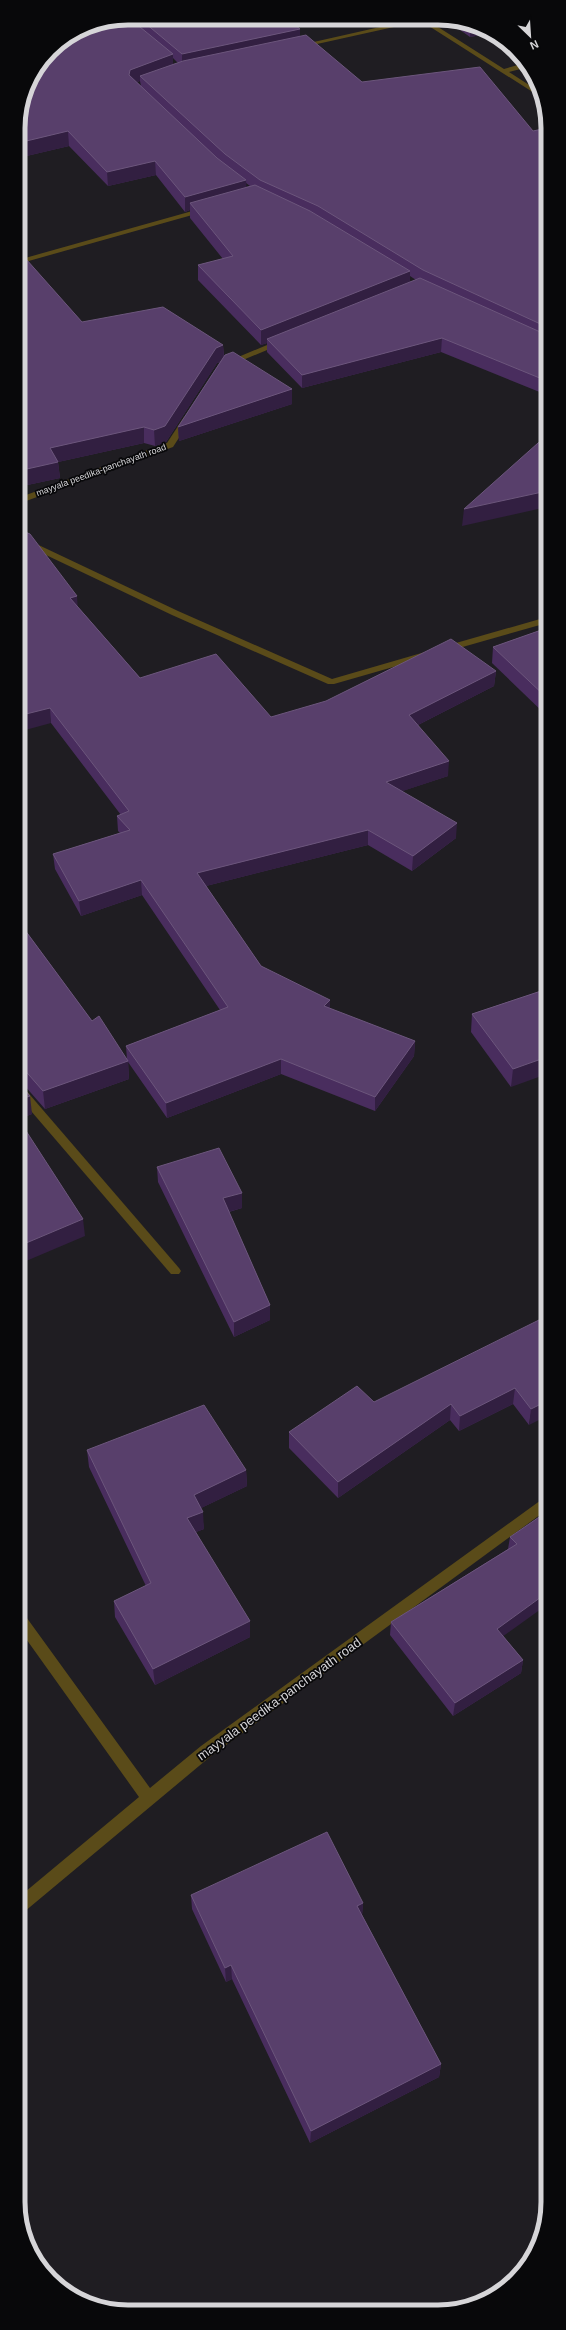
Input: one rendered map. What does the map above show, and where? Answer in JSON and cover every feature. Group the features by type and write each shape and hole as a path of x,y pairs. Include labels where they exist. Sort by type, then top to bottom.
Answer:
{"street":[{"path":"291,48 396,25"},
{"path":"431,25 534,90"},
{"path":"505,71 520,67"},
{"path":"25,260 218,206"},
{"path":"221,366 287,340"},
{"name":"mayyala peedika-panchayath road","path":"25,498 170,444 191,412"},
{"path":"25,540 175,613 331,682 541,622"},
{"path":"25,1096 175,1271"},
{"name":"mayyala peedika-panchayath road","path":"25,1902 206,1751 541,1507"},
{"path":"25,1626 149,1799"}],"building":[{"path":"138,25 173,54 130,70 129,75 217,158 246,180 185,197 155,161 107,172 68,131 25,141 25,121 29,101 33,89 46,65 71,42 95,30 115,26"},
{"path":"147,25 295,25 300,29 182,54"},
{"path":"306,35 362,82 480,67 533,131 541,129 541,324 423,270 318,206 260,180 225,154 140,76 183,61"},
{"path":"255,185 310,211 410,271 261,330 198,265 233,256 190,203"},
{"path":"25,258 82,322 163,307 223,345 216,348 165,426 154,430 144,427 50,448 58,462 25,469"},
{"path":"420,278 541,332 541,379 442,338 302,375 267,339"},
{"path":"233,352 292,389 178,427 225,355"},
{"path":"541,440 541,492 464,509"},
{"path":"25,532 30,534 77,596 70,598 140,678 216,654 271,717 326,701 451,639 496,671 409,715 449,761 386,782 457,823 413,856 368,830 197,873 261,966 330,1000 324,1006 415,1041 375,1097 281,1059 166,1103 126,1046 228,1007 141,880 79,901 53,854 130,830 117,816 129,811 50,708 25,714"},
{"path":"541,630 541,692 493,647"},
{"path":"25,930 92,1021 99,1016 128,1061 43,1091 25,1070"},
{"path":"541,991 541,1059 513,1069 472,1014"},
{"path":"25,1090 30,1096 25,1098"},
{"path":"25,1129 83,1219 25,1243"},
{"path":"219,1148 242,1193 223,1198 270,1305 234,1322 157,1167"},
{"path":"541,1319 541,1404 531,1409 515,1388 460,1416 451,1404 338,1482 289,1432 357,1386 374,1402"},
{"path":"204,1405 246,1470 194,1495 203,1512 187,1518 250,1621 153,1669 114,1601 151,1583 87,1450"},
{"path":"541,1516 541,1597 497,1629 523,1660 455,1703 391,1622 517,1544 510,1537"},
{"path":"327,1832 363,1903 357,1906 441,2064 311,2131 231,1965 225,1968 191,1895"}]}
